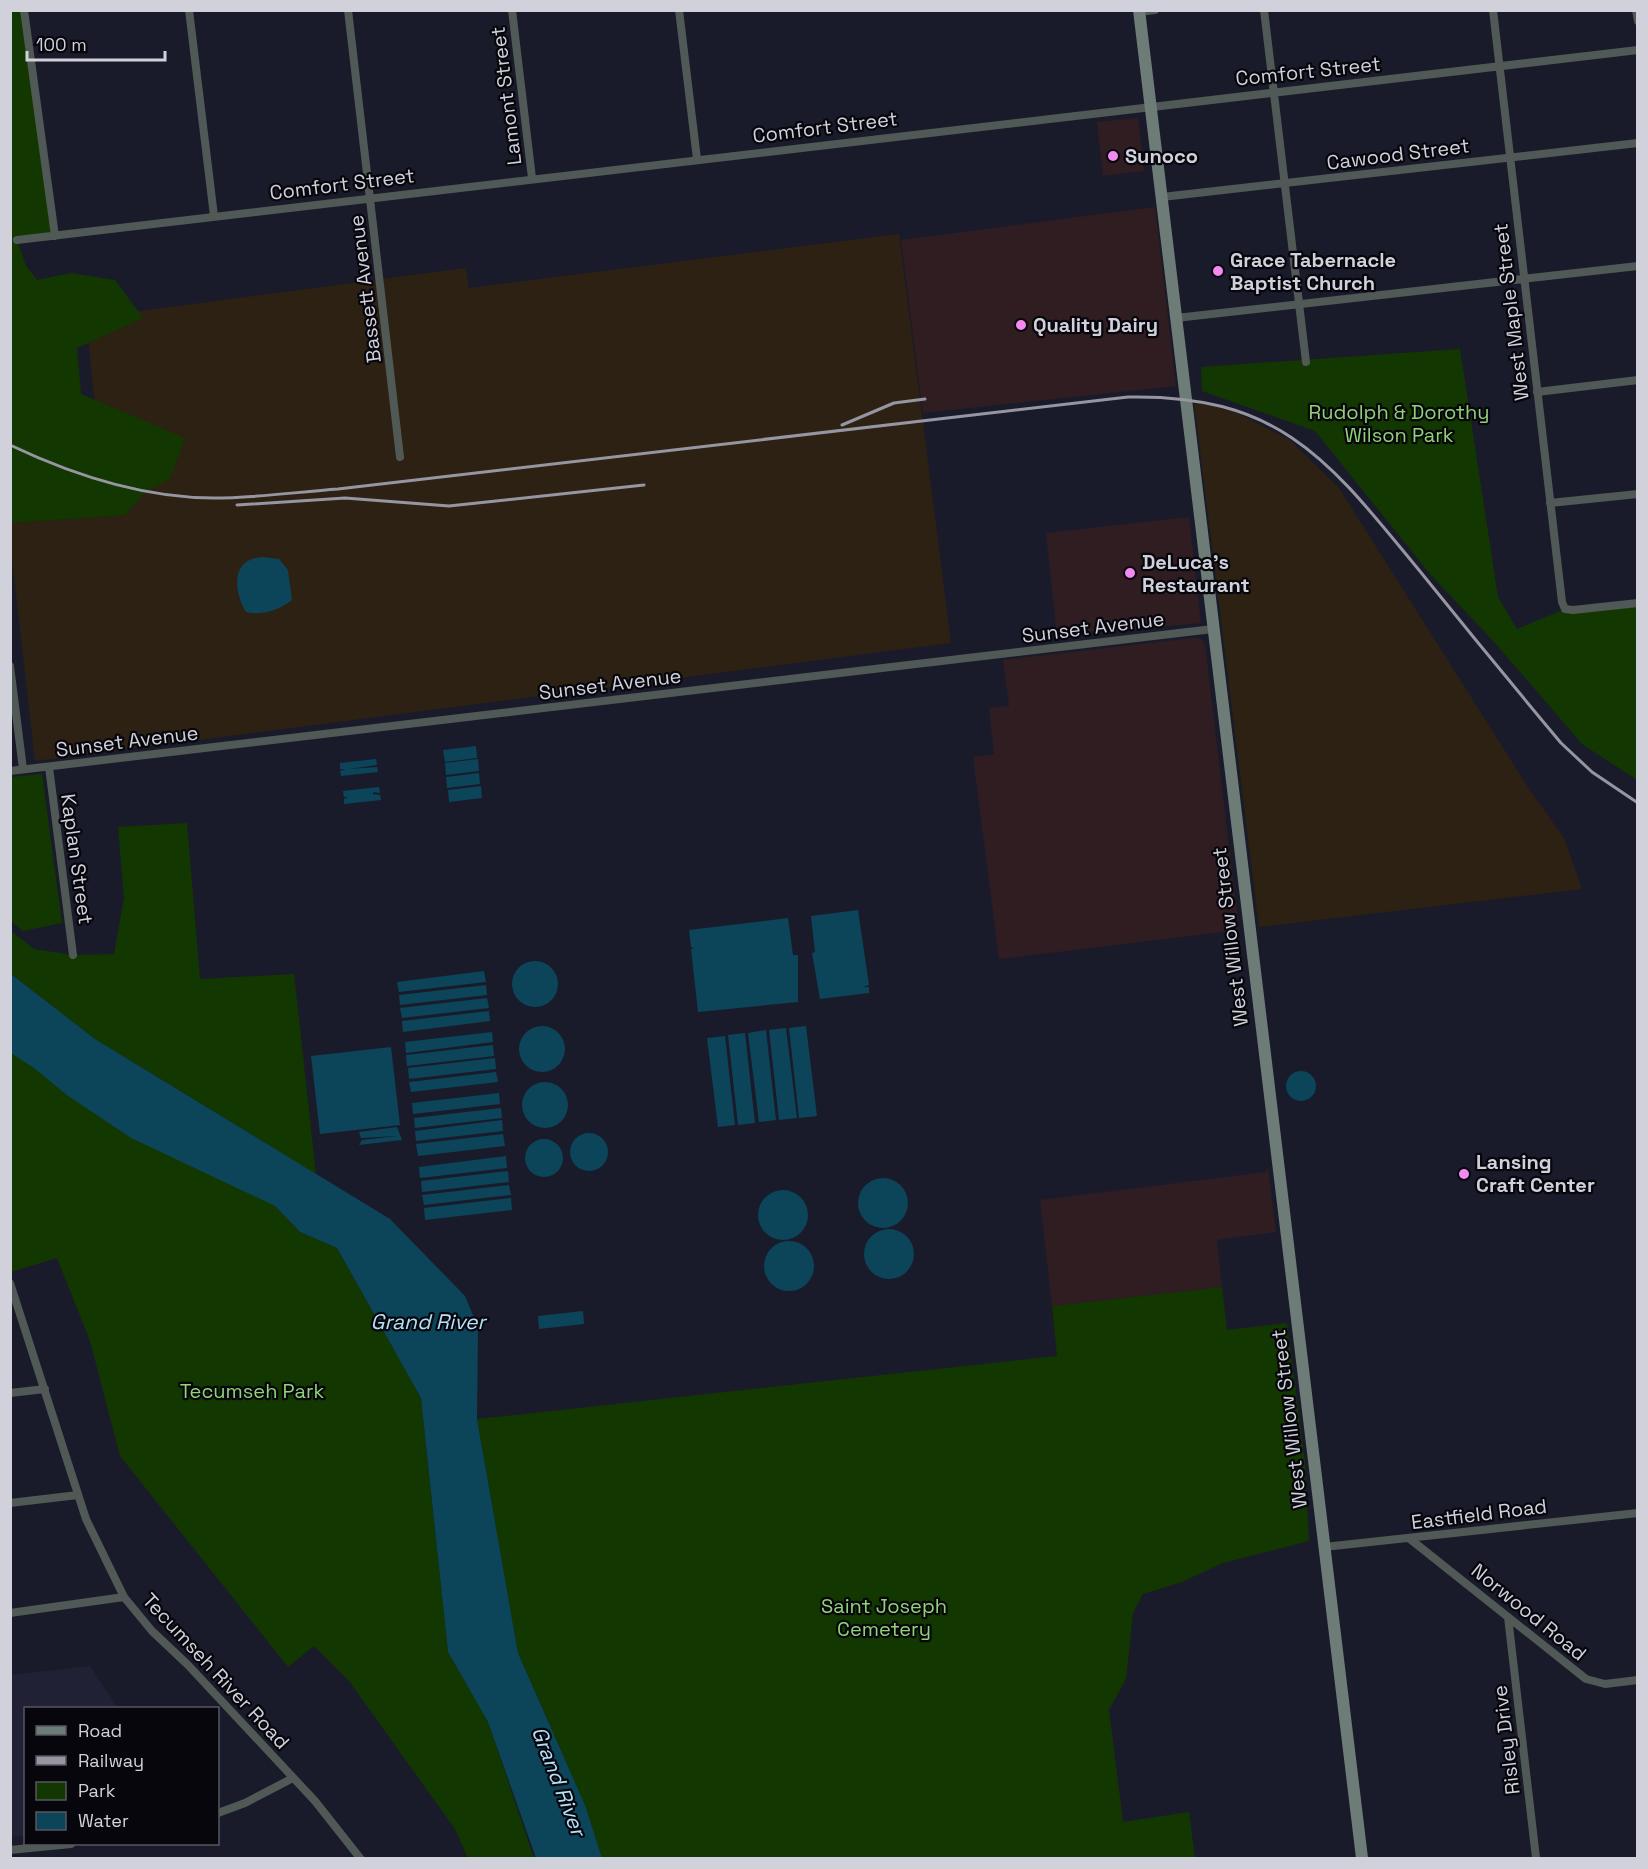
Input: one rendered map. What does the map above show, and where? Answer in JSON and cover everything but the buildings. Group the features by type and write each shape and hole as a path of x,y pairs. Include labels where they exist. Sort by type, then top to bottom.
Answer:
{"street":[{"path":"24,10 55,236"},
{"path":"189,10 214,216"},
{"name":"Bassett Avenue","path":"348,10 400,456"},
{"name":"Lamont Street","path":"512,10 532,178"},
{"path":"679,10 697,159"},
{"path":"1139,11 1155,10"},
{"path":"1264,10 1306,362"},
{"name":"West Maple Street","path":"1493,10 1564,609 1638,603"},
{"path":"1636,10 1638,21"},
{"name":"West Willow Street","path":"1139,11 1362,1858"},
{"name":"Comfort Street","path":"16,240 1150,105 1638,50"},
{"name":"Cawood Street","path":"1162,197 1638,144"},
{"path":"1176,318 1638,266"},
{"path":"1537,392 1638,380"},
{"path":"1550,503 1638,494"},
{"name":"Sunset Avenue","path":"10,771 1213,629"},
{"path":"10,666 23,770"},
{"name":"Kaplan Street","path":"49,767 73,955"},
{"name":"Tecumseh River Road","path":"10,1283 78,1495 96,1544 124,1597 152,1631 189,1665 294,1778 360,1858"},
{"path":"10,1393 45,1389"},
{"path":"10,1503 78,1495"},
{"name":"Eastfield Road","path":"1324,1547 1638,1513"},
{"name":"Norwood Road","path":"1410,1539 1586,1679 1605,1684 1638,1680"},
{"path":"10,1612 124,1597"},
{"name":"Risley Drive","path":"1508,1617 1536,1858"},
{"path":"219,1813 245,1803 294,1778"},
{"path":"10,1850 61,1845"}],"shaded area":[{"path":"1138,118 1144,171 1103,176 1097,122"},
{"path":"1155,207 1176,386 923,413 901,240"},
{"path":"899,234 951,643 35,761 11,550 10,523 106,516 86,318 466,268 469,288"},
{"path":"1194,401 1235,412 1290,440 1339,488 1529,789 1564,838 1582,889 1259,927"},
{"path":"1189,517 1201,623 1057,636 1046,533"},
{"path":"1200,638 1205,644 1239,930 999,959 973,757 994,754 989,708 1009,706 1003,660"},
{"path":"1268,1168 1276,1232 1217,1240 1222,1287 1052,1306 1040,1200 1265,1172"},
{"path":"90,1666 117,1707 24,1707 24,1836 11,1837 10,1675"}],"green space":[{"path":"24,10 55,236 17,240 26,266 37,280 71,273 115,280 143,318 77,348 81,394 185,438 170,479 146,491 125,515 11,523 10,11"},
{"name":"Rudolph & Dorothy Wilson Park","path":"1460,349 1498,597 1517,629 1565,609 1637,601 1637,780 1582,744 1496,644 1430,574 1315,431 1202,391 1201,367"},
{"path":"42,774 62,923 23,931 11,921 11,777"},
{"path":"187,823 200,979 294,974 316,1174 95,1039 11,974 10,930 34,949 73,955 114,954 124,898 118,827"},
{"name":"Tecumseh Park","path":"10,1042 275,1206 300,1232 337,1248 421,1398 448,1652 488,1722 534,1858 468,1858 455,1829 349,1681 314,1646 288,1667 120,1456 90,1341 57,1258 11,1272"},
{"name":"Saint Joseph Cemetery","path":"1222,1287 1227,1330 1287,1323 1305,1464 1309,1541 1223,1563 1182,1582 1143,1594 1133,1613 1126,1679 1109,1710 1123,1822 1189,1812 1195,1858 602,1858 585,1805 518,1653 477,1419 1057,1356 1052,1306"}],"water":[{"path":"262,557 279,559 288,570 292,600 270,611 246,612 237,585 240,569 252,559"},
{"path":"476,746 477,758 445,762 443,750"},
{"path":"376,759 377,765 349,769 377,767 378,772 341,776 340,771 345,769 340,769 340,763"},
{"path":"478,759 479,771 446,775 445,763"},
{"path":"479,773 480,784 447,788 446,777"},
{"path":"481,786 482,798 449,802 448,790"},
{"path":"379,787 380,793 373,792 373,794 380,795 381,800 344,804 344,799 348,797 344,797 343,791"},
{"path":"858,910 869,985 862,987 869,987 869,993 820,999 812,953 815,952 811,916"},
{"path":"788,918 793,955 798,955 798,1002 698,1012 691,949 694,948 691,947 689,930"},
{"path":"535,961 544,962 551,968 557,975 557,993 551,1000 544,1006 535,1007 526,1006 519,1000 513,993 512,984 513,975 519,968 526,962"},
{"path":"484,971 486,982 399,992 397,982"},
{"name":"Grand River","path":"11,974 95,1039 390,1219 465,1296 478,1327 477,1419 518,1653 585,1805 602,1858 536,1858 488,1722 448,1652 421,1398 337,1248 300,1232 275,1206 131,1138 68,1096 34,1068 11,1053"},
{"path":"486,985 487,995 400,1005 399,995"},
{"path":"487,998 489,1008 402,1018 400,1008"},
{"path":"489,1011 490,1021 403,1032 402,1021"},
{"path":"542,1026 551,1027 558,1033 564,1040 564,1058 558,1065 551,1071 542,1072 533,1071 526,1065 520,1058 519,1049 520,1040 526,1033 533,1027"},
{"path":"806,1026 817,1116 799,1118 789,1028"},
{"path":"786,1028 797,1118 779,1120 769,1030"},
{"path":"766,1030 776,1120 759,1122 748,1033"},
{"path":"492,1032 493,1042 406,1053 405,1042"},
{"path":"745,1033 755,1123 738,1125 728,1035"},
{"path":"725,1036 735,1125 718,1127 707,1038"},
{"path":"493,1045 494,1056 407,1066 406,1055"},
{"path":"391,1047 400,1125 320,1134 311,1056"},
{"path":"495,1058 496,1069 409,1079 408,1068"},
{"path":"1301,1071 1307,1072 1315,1080 1315,1092 1307,1100 1301,1101 1295,1100 1287,1092 1286,1086 1287,1080 1295,1072"},
{"path":"496,1072 498,1082 411,1092 409,1082"},
{"path":"545,1082 554,1083 561,1089 567,1096 567,1114 561,1121 554,1127 545,1128 536,1127 529,1121 523,1114 522,1105 523,1096 529,1089 536,1083"},
{"path":"499,1093 500,1104 413,1114 412,1103"},
{"path":"501,1108 502,1118 415,1128 414,1118"},
{"path":"502,1120 503,1131 416,1141 415,1131"},
{"path":"397,1127 402,1140 359,1145 362,1140 397,1136 361,1138 359,1132"},
{"path":"589,1133 602,1139 608,1152 602,1165 589,1171 576,1165 570,1152 576,1139"},
{"path":"503,1134 505,1146 418,1156 416,1144"},
{"path":"544,1139 557,1145 563,1158 557,1171 544,1177 531,1171 525,1158 531,1145"},
{"path":"506,1156 507,1168 420,1178 419,1167"},
{"path":"508,1171 509,1182 422,1192 421,1181"},
{"path":"878,1178 888,1178 901,1185 908,1198 908,1208 901,1221 888,1228 878,1228 869,1224 862,1217 858,1208 858,1198 862,1189 869,1182"},
{"path":"509,1185 511,1195 424,1205 422,1195"},
{"path":"783,1190 801,1197 808,1215 801,1233 783,1240 765,1233 758,1215 765,1197"},
{"path":"511,1198 512,1210 425,1220 424,1208"},
{"path":"889,1229 907,1236 914,1254 907,1272 889,1279 871,1272 864,1254 871,1236"},
{"path":"784,1241 794,1241 807,1248 814,1261 814,1271 807,1284 794,1291 784,1291 775,1287 768,1280 764,1271 764,1261 768,1252 775,1245"},
{"path":"583,1311 584,1324 539,1329 538,1316"}],"railway":[{"path":"10,445 58,466 109,483 161,494 229,498 338,489 1128,397 1182,399 1228,408 1266,423 1300,444 1331,470 1361,500 1561,743 1592,772 1638,803"},
{"path":"842,425 894,403 925,399"},
{"path":"237,505 345,498 449,506 644,485"}],"place":[{"name":"Sunoco","path":"1113,156"},
{"name":"Grace Tabernacle Baptist Church","path":"1218,271"},
{"name":"Quality Dairy","path":"1021,325"},
{"name":"DeLuca's Restaurant","path":"1130,573"},
{"name":"Lansing Craft Center","path":"1464,1174"}]}
